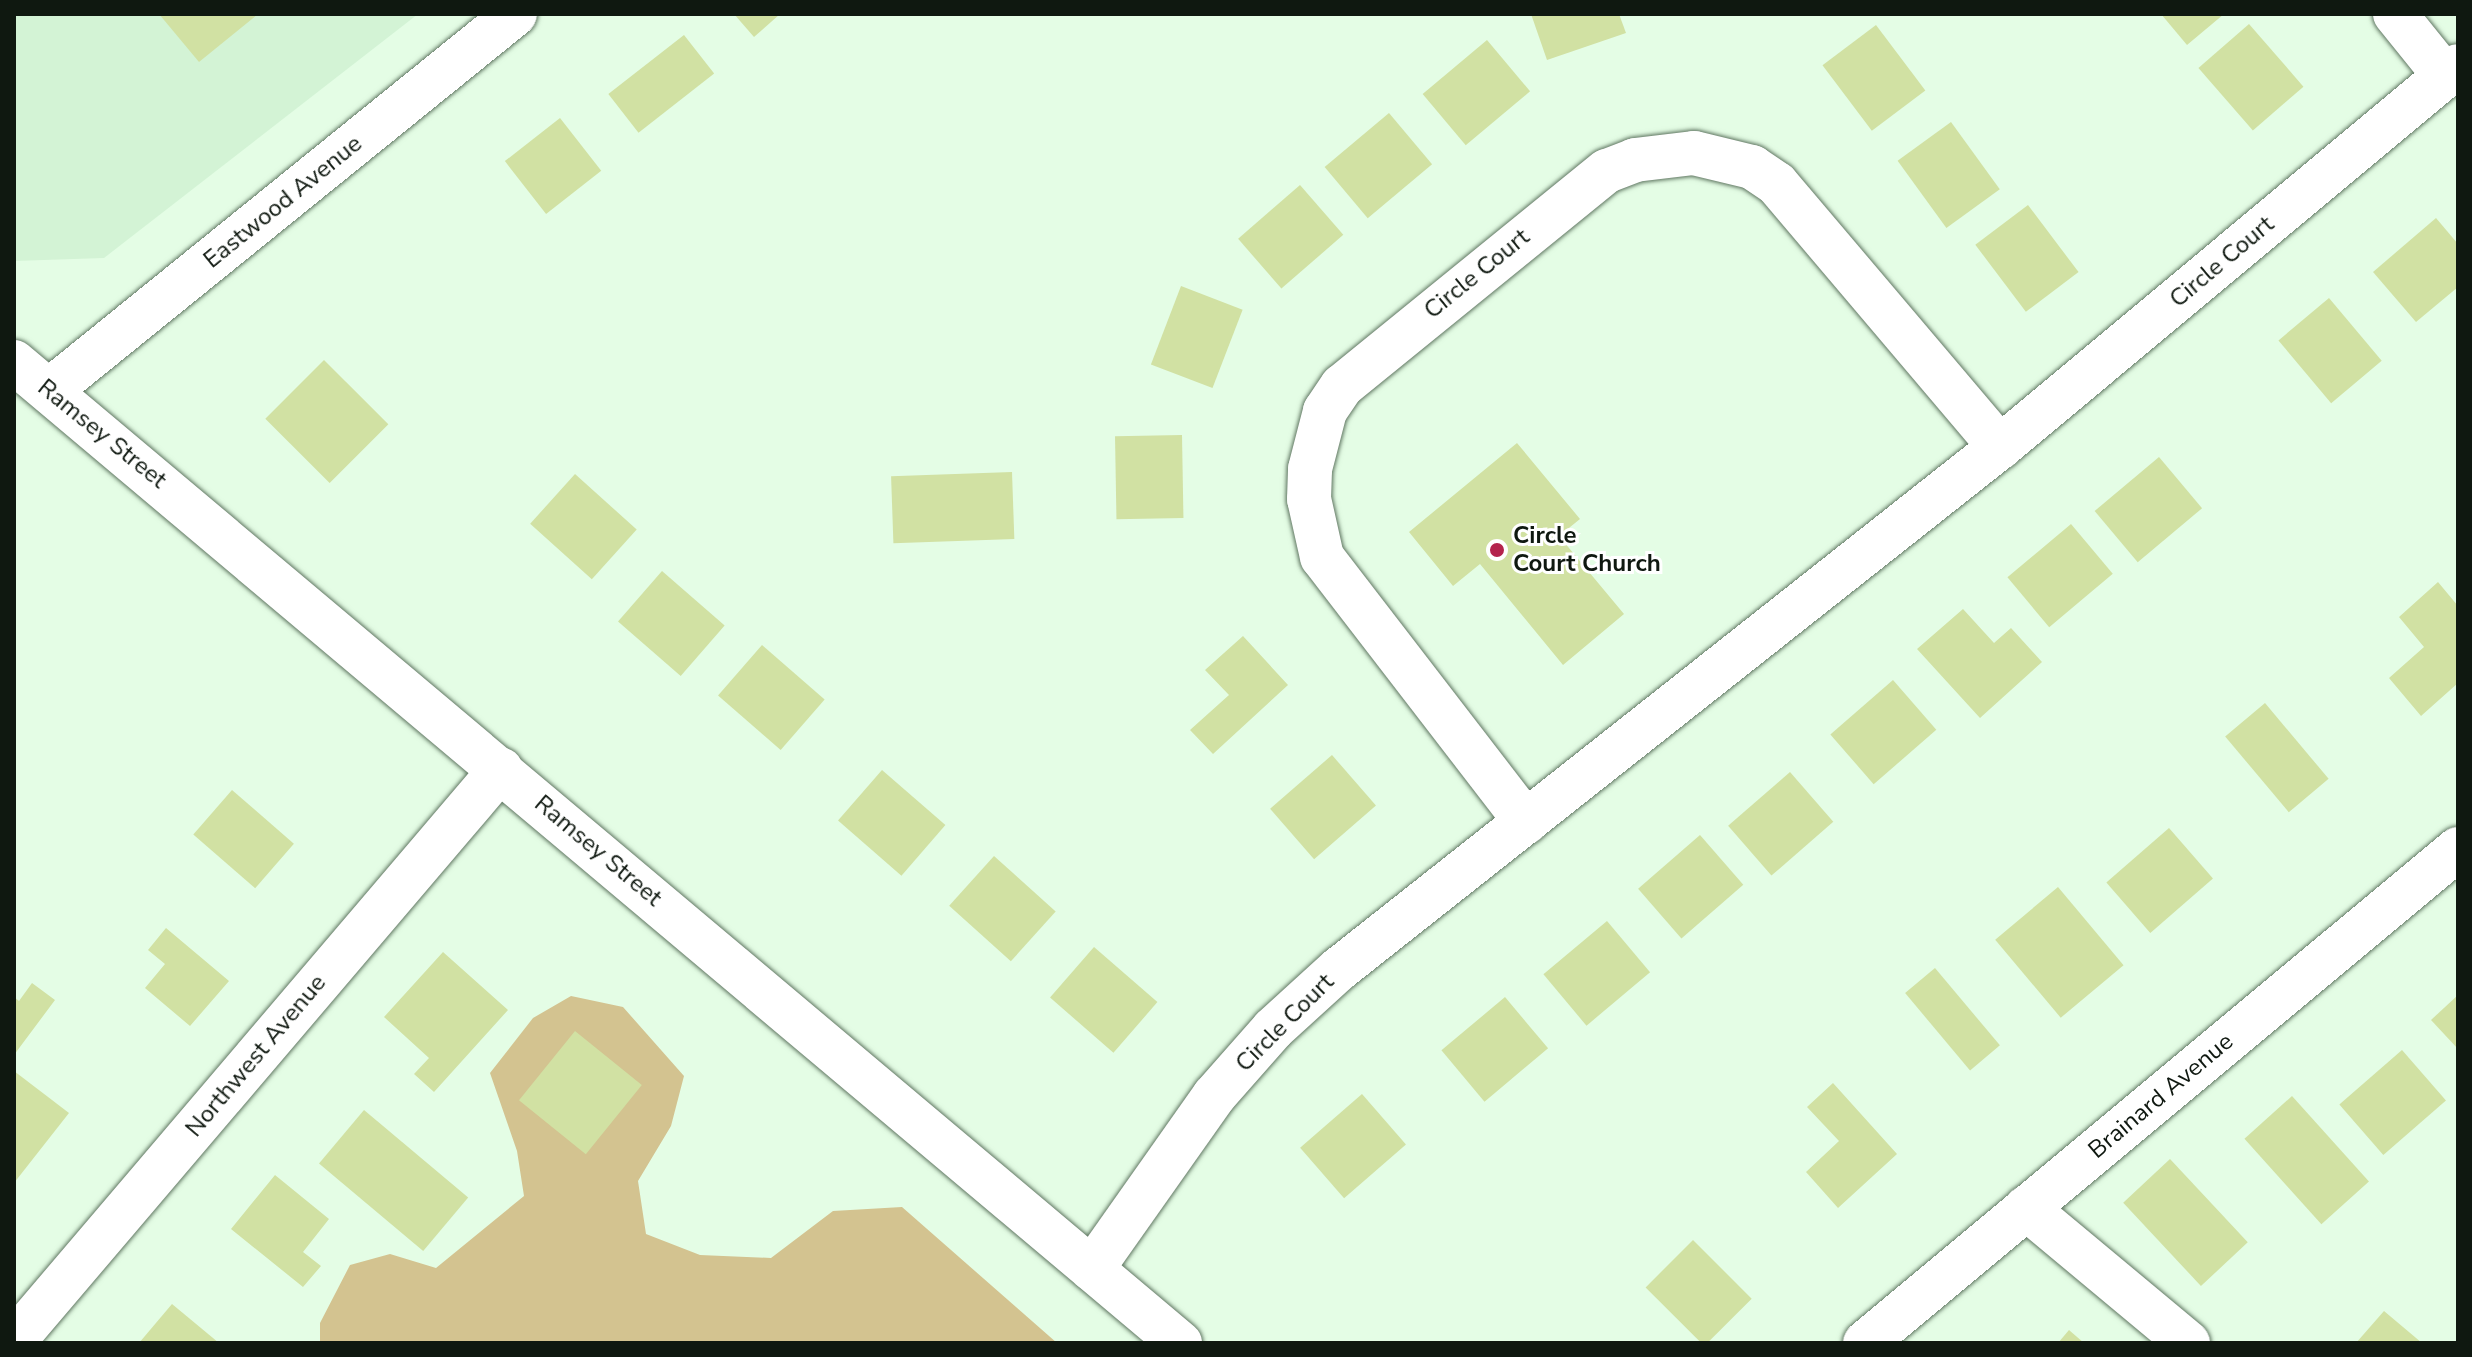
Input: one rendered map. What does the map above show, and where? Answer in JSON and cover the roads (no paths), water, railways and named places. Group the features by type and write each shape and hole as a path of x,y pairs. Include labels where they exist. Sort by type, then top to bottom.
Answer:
{"street":[{"name":"Eastwood Avenue","path":"50,390 515,14"},
{"name":"Circle Court","path":"1092,1269 1214,1096 1273,1029 1526,822 2000,447 2451,71 2395,14"},
{"name":"Circle Court","path":"1526,822 1322,557 1309,499 1310,469 1325,411 1342,386 1595,180 1635,160 1664,154 1694,153 1752,167 1777,184 2000,447"},
{"name":"Ramsey Street","path":"14,362 1180,1343"},
{"name":"Northwest Avenue","path":"20,1336 501,769"},
{"name":"Brainard Avenue","path":"1865,1343 2458,849"},
{"path":"2026,1208 2188,1343"}],"place":[{"name":"Circle Court Church","path":"1497,550"}]}
